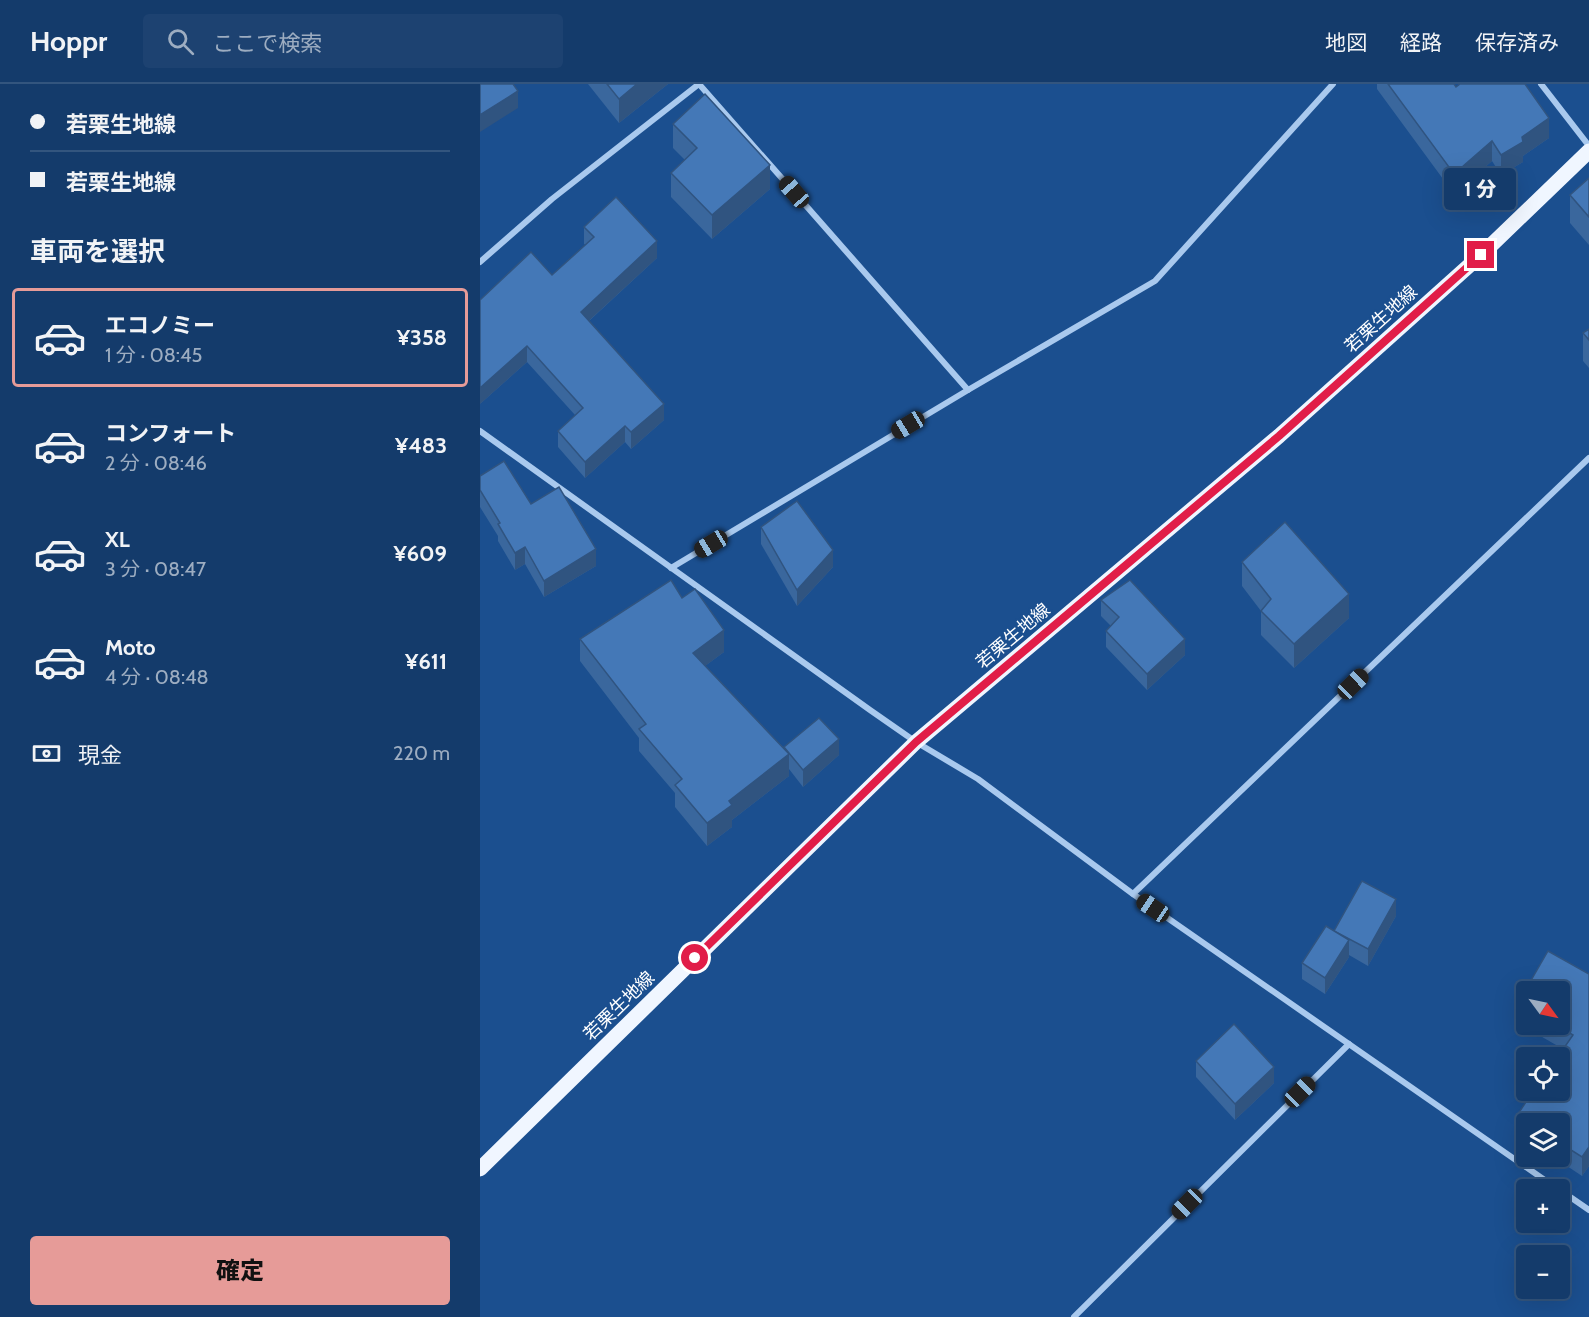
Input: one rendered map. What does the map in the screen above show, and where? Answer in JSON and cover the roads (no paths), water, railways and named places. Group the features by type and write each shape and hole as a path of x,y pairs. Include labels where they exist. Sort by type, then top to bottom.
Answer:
{"main road":[{"name":"若栗生地線","path":"480,1169 916,742 1279,436 1481,255 1589,151"}],"street":[{"path":"480,262 552,199 699,84 968,390"},
{"path":"671,568 1155,281 1333,84"},
{"path":"1541,84 1589,146"},
{"path":"480,431 916,742 978,779 1133,894 1544,1179"},
{"path":"1133,894 1589,458"},
{"path":"1074,1317 1349,1044"},
{"path":"1570,1197 1589,1210"}]}
